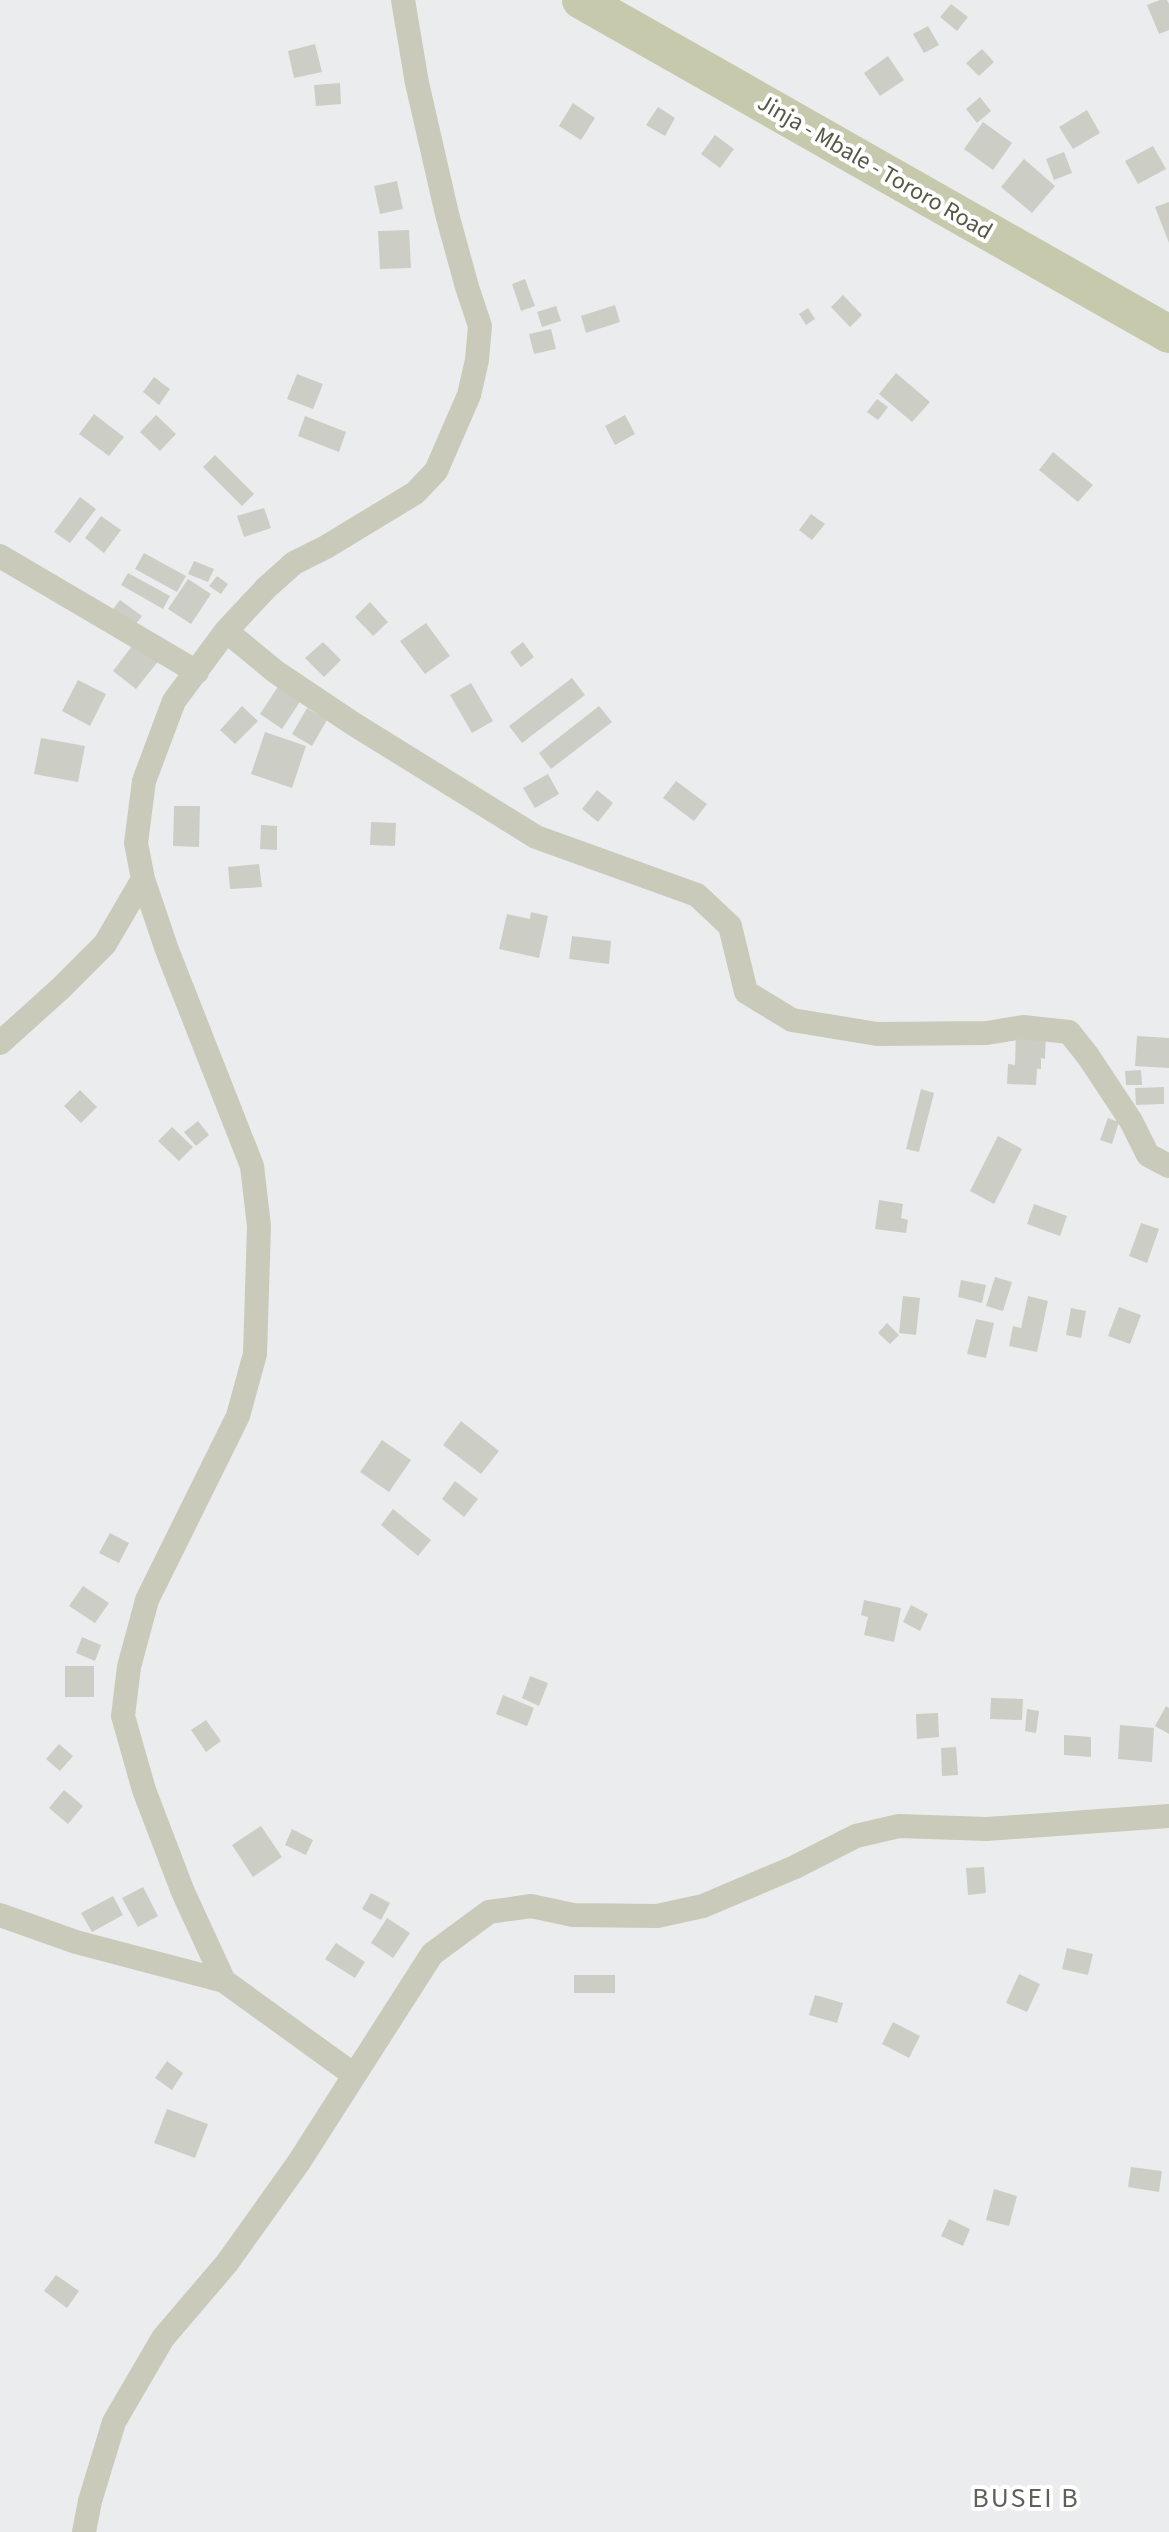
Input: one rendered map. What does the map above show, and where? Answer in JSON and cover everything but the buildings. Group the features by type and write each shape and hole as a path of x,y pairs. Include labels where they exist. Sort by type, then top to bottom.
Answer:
{"main road":[{"name":"Jinja - Mbale - Tororo Road","path":"581,0 1169,334"}],"street":[{"path":"224,1981 183,1892 144,1790 123,1716 129,1667 147,1600 238,1416 255,1354 259,1226 252,1166 167,950 143,879 136,843 144,781 174,701 226,631 294,563 415,493 436,471 469,395 480,326 447,214 417,83 403,0"},
{"path":"0,556 197,672"},
{"path":"226,631 276,672 536,837 697,895 730,926 746,992 792,1020 877,1034 987,1033 1023,1027 1069,1032 1131,1121 1148,1155 1169,1166"},
{"path":"0,1043 105,944 143,879"},
{"path":"84,2532 114,2422 163,2338 227,2263 299,2162 432,1954 489,1912 531,1906 573,1915 657,1916 703,1906 795,1867 856,1836 899,1826 987,1829 1169,1816"},
{"path":"0,1915 76,1942 224,1981 354,2075"}],"district":[{"name":"BUSEI B","path":"1026,2498"}]}
